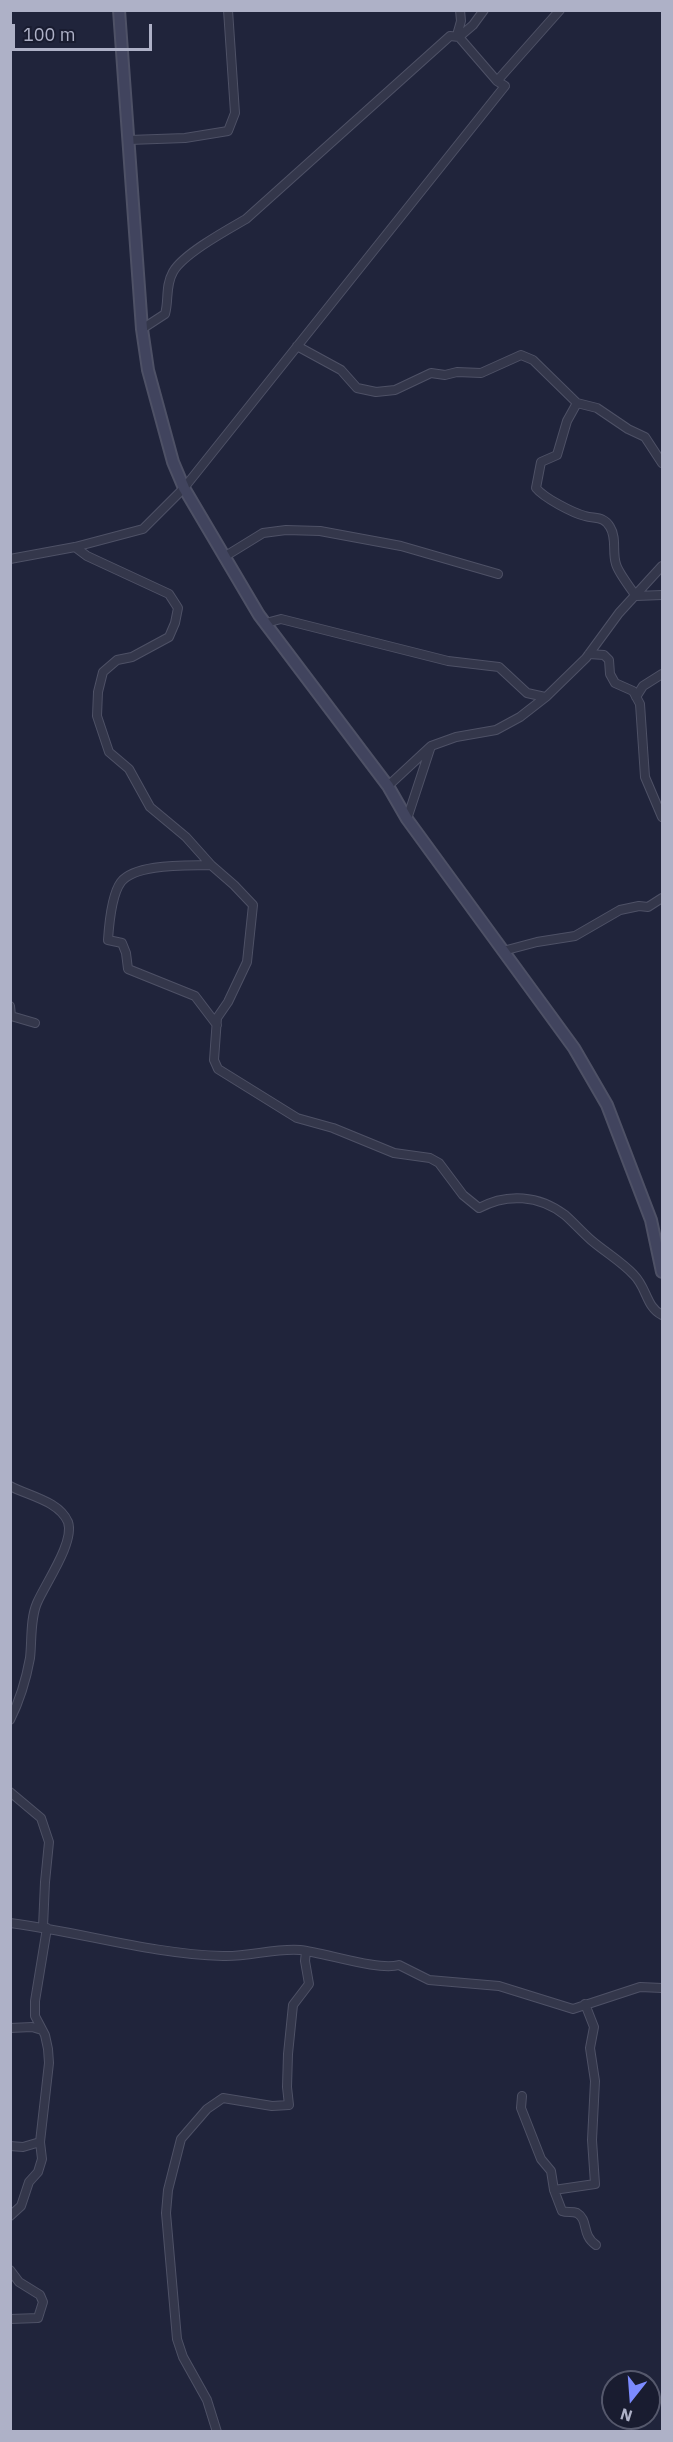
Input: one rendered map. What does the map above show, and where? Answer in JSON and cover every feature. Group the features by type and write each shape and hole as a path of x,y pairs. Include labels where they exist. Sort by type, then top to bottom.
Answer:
{"street":[{"path":"119,10 142,328 148,370 173,462 184,488 259,615 388,786 407,819 574,1048 607,1105 651,1220 663,1272"},
{"path":"129,140 185,138 228,131 235,113 228,10"},
{"path":"458,36 461,21 460,10"},
{"path":"142,328 165,314 169,283 180,263 246,219 450,36 458,36 484,10"},
{"path":"497,81 560,10"},
{"path":"10,559 75,547 143,529 184,488 505,86 497,81 458,36"},
{"path":"297,346 341,370 357,388 375,392 395,390 431,373 445,375 457,372 481,373 521,355 533,360 577,403 597,408 628,429 645,437 663,463"},
{"path":"577,403 567,421 557,455 541,462 536,488 573,511 586,517 601,518 610,527 615,546 616,564 636,596"},
{"path":"224,557 263,533 286,530 320,531 391,543 498,574"},
{"path":"75,547 87,556 170,594 178,608 169,637 132,657 117,660 103,672 98,693 98,716 110,752 129,769 150,807 186,837 211,866 253,905 247,962 228,1002 217,1018 214,1060 218,1069 297,1118 333,1128 394,1153 430,1158 439,1163 463,1195 478,1208 520,1197 544,1202 565,1215 584,1234 636,1276 653,1311 663,1315"},
{"path":"388,786 431,746 456,737 496,730 520,717 545,697 589,654 619,613 663,566"},
{"path":"636,596 663,595"},
{"path":"266,623 281,619 448,661 499,666 527,693 545,697"},
{"path":"589,654 604,654 609,660 610,674 615,683 633,691 640,704 645,777 663,817"},
{"path":"636,697 643,686 663,674"},
{"path":"407,819 431,746"},
{"path":"211,866 156,866 130,875 121,882 109,916 108,940 122,943 128,969 195,996 217,1025"},
{"path":"503,951 537,942 575,936 620,910 639,906 648,907 663,898"},
{"path":"10,1006 11,1016 35,1023"},
{"path":"10,1486 54,1506 69,1526 64,1547 35,1607 30,1658 24,1686 21,1699 10,1720"},
{"path":"10,1792 41,1818 49,1842 45,1881 45,1928 35,2001 35,2016 48,2049 49,2063 40,2142 42,2160 38,2172 29,2182 21,2206 10,2216"},
{"path":"10,1923 183,1953 224,1956 306,1951 388,1968 399,1965 429,1980 499,1986 573,2009 640,1987 663,1988"},
{"path":"217,2432 207,2400 183,2357 177,2339 166,2213 168,2190 181,2139 207,2109 223,2098 272,2106 289,2104 288,2054 293,2005 309,1984 305,1961 306,1951"},
{"path":"554,2190 595,2184 592,2140 596,2081 590,2048 594,2027 585,2004"},
{"path":"10,2028 42,2030"},
{"path":"522,2096 520,2108 542,2159 550,2171 562,2211 575,2212 580,2216 584,2221 587,2237 596,2246"},
{"path":"10,2146 23,2147 40,2142"},
{"path":"10,2270 19,2282 40,2295 43,2302 38,2318 10,2319"}]}
